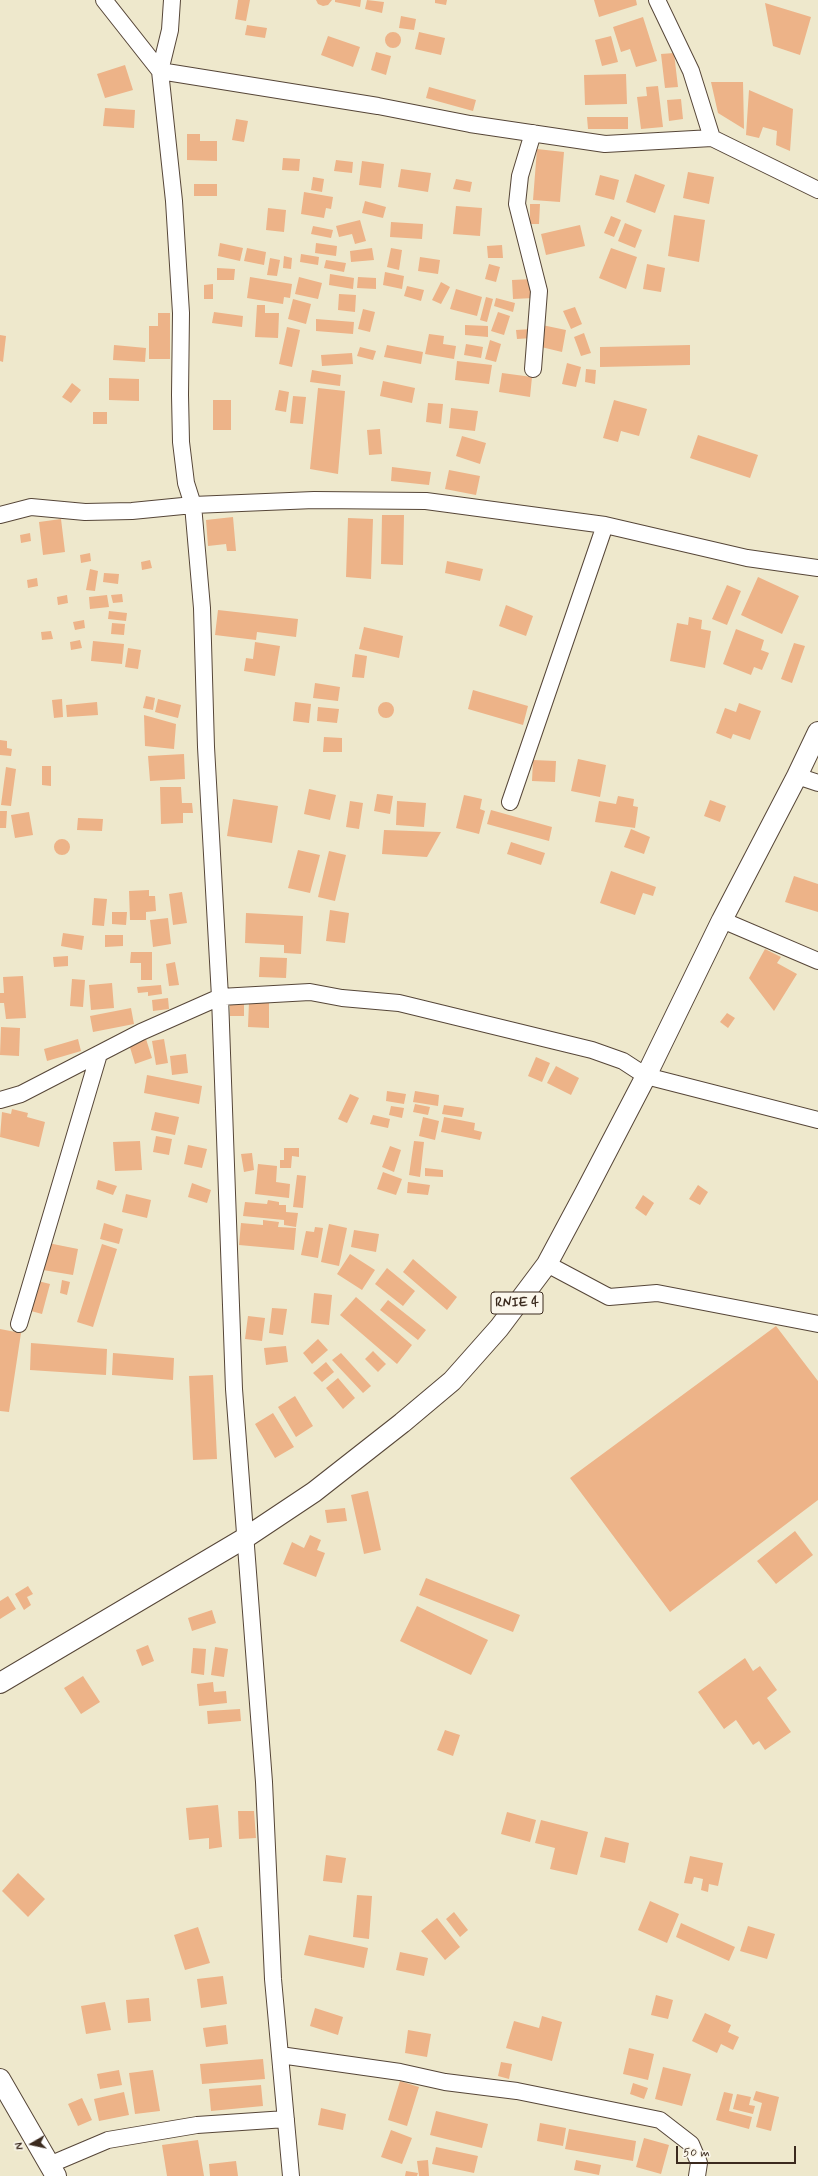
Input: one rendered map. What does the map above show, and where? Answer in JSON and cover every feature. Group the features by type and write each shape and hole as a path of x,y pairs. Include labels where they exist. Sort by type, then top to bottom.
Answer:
{"main road":[{"name":"RNIE 4","path":"0,1683 245,1538 314,1492 402,1423 452,1381 499,1328 547,1264 646,1076 722,920 798,776 818,732"},
{"path":"0,2079 52,2170"}],"street":[{"path":"104,0 160,71 378,106 470,124 604,144 712,138 818,190"},
{"path":"172,0 170,30 160,71 174,201 180,297 181,442 186,483 193,505 202,608 206,747 220,997 234,1389 264,1782 273,1979 291,2176"},
{"path":"657,0 691,71 712,138"},
{"path":"533,133 520,176 516,204 540,292 533,369"},
{"path":"0,515 31,507 93,512 132,511 193,505 314,500 426,501 604,525 747,558 818,568"},
{"path":"510,802 604,525"},
{"path":"798,776 818,783"},
{"path":"722,920 818,961"},
{"path":"0,1100 21,1094 100,1054 220,997 310,992 342,998 399,1003 592,1050 623,1061 646,1076 818,1120"},
{"path":"19,1324 100,1054"},
{"path":"547,1264 609,1297 657,1293 818,1324"},
{"path":"280,2055 400,2072 445,2082 517,2091 660,2120 691,2144 699,2162 697,2176"},
{"path":"52,2170 108,2140 197,2125 286,2119"}],"building":[{"path":"238,0 250,0 246,21 235,19"},
{"path":"316,0 332,0 328,5 323,6 318,4"},
{"path":"335,0 361,0 360,7 335,2"},
{"path":"367,0 384,2 382,13 365,9"},
{"path":"435,0 447,0 446,5 435,3"},
{"path":"594,0 636,0 637,5 599,17"},
{"path":"765,3 811,17 800,55 773,46"},
{"path":"401,16 416,19 414,30 399,28"},
{"path":"643,17 657,61 636,67 630,49 621,52 613,27"},
{"path":"247,25 267,28 265,38 245,35"},
{"path":"393,32 399,34 401,40 399,46 393,48 387,46 385,40 387,34"},
{"path":"419,32 445,38 441,55 415,49"},
{"path":"328,36 360,47 353,67 321,55"},
{"path":"611,36 618,62 602,66 595,40"},
{"path":"376,52 391,56 386,75 371,70"},
{"path":"674,53 678,87 665,88 661,54"},
{"path":"125,65 133,90 105,98 97,74"},
{"path":"626,74 627,104 585,105 584,75"},
{"path":"711,82 743,82 744,129 718,113"},
{"path":"658,86 663,127 641,129 637,97 647,96 646,87"},
{"path":"429,87 476,100 473,111 426,98"},
{"path":"749,90 793,109 790,151 776,145 777,131 763,127 759,138 746,135"},
{"path":"681,99 683,119 669,121 667,100"},
{"path":"105,108 135,110 134,128 103,126"},
{"path":"587,117 628,117 628,129 588,129"},
{"path":"236,119 248,121 244,142 232,140"},
{"path":"187,134 200,134 200,141 217,141 217,161 187,160"},
{"path":"537,149 564,152 560,202 533,200"},
{"path":"283,158 300,159 299,171 282,170"},
{"path":"336,160 353,162 352,173 334,171"},
{"path":"362,161 384,164 381,188 359,185"},
{"path":"401,169 431,173 428,192 398,187"},
{"path":"688,172 714,177 709,204 683,198"},
{"path":"635,174 665,185 655,213 626,202"},
{"path":"600,175 619,180 614,200 595,195"},
{"path":"313,177 324,179 322,192 311,190"},
{"path":"456,179 472,182 470,192 453,189"},
{"path":"194,184 217,184 217,196 194,196"},
{"path":"304,192 333,197 331,209 326,208 324,218 301,214"},
{"path":"365,201 386,207 383,218 362,213"},
{"path":"530,204 540,204 539,224 530,224"},
{"path":"456,206 482,208 480,236 453,234"},
{"path":"268,208 286,210 284,232 266,230"},
{"path":"674,215 705,220 699,262 668,256"},
{"path":"611,216 621,220 614,237 604,233"},
{"path":"360,220 366,241 355,244 352,234 339,237 336,226"},
{"path":"391,222 423,224 422,239 390,237"},
{"path":"625,223 642,230 635,248 618,241"},
{"path":"580,225 585,246 546,255 541,234"},
{"path":"313,226 333,230 331,238 311,234"},
{"path":"220,243 243,248 240,261 218,256"},
{"path":"316,243 337,246 336,256 315,253"},
{"path":"502,245 503,258 488,258 487,246"},
{"path":"247,248 266,252 264,265 244,261"},
{"path":"372,248 374,260 351,262 350,251"},
{"path":"391,248 402,250 399,270 387,267"},
{"path":"611,248 637,257 626,289 599,278"},
{"path":"301,254 319,257 318,265 300,262"},
{"path":"284,256 292,258 291,269 283,268"},
{"path":"420,257 440,260 438,274 418,271"},
{"path":"270,258 280,260 277,276 267,275"},
{"path":"326,260 346,263 344,272 324,268"},
{"path":"489,264 500,267 496,282 485,279"},
{"path":"647,264 665,268 661,292 643,289"},
{"path":"217,268 235,269 234,280 217,280"},
{"path":"385,272 404,276 402,289 383,285"},
{"path":"330,274 354,278 353,289 329,285"},
{"path":"250,277 292,284 290,298 284,297 283,304 247,298"},
{"path":"299,277 322,283 318,299 295,294"},
{"path":"358,277 376,278 376,289 357,288"},
{"path":"533,279 534,298 513,299 512,280"},
{"path":"441,282 450,287 441,304 432,300"},
{"path":"213,284 213,299 204,299 204,285"},
{"path":"407,286 424,290 421,301 404,296"},
{"path":"456,289 482,297 477,316 450,309"},
{"path":"339,294 356,295 355,312 338,310"},
{"path":"486,297 493,299 487,322 480,320"},
{"path":"496,298 515,303 513,312 494,306"},
{"path":"293,299 311,304 306,324 288,319"},
{"path":"257,305 265,305 265,313 279,313 278,338 255,337"},
{"path":"575,307 582,324 571,329 563,311"},
{"path":"363,309 375,312 370,332 358,329"},
{"path":"214,312 243,316 242,327 212,323"},
{"path":"498,312 510,316 504,335 491,331"},
{"path":"158,313 170,313 170,359 149,359 149,326 158,326"},
{"path":"316,319 354,322 353,334 316,331"},
{"path":"465,325 488,326 488,337 465,335"},
{"path":"542,325 566,330 562,352 537,346"},
{"path":"287,327 300,330 292,367 279,364"},
{"path":"532,329 533,338 517,339 516,330"},
{"path":"584,333 591,353 581,356 574,337"},
{"path":"429,334 444,336 443,344 456,346 454,359 425,354"},
{"path":"0,335 6,336 3,362 0,361"},
{"path":"490,340 501,344 496,362 485,359"},
{"path":"466,344 483,347 481,358 464,355"},
{"path":"114,345 146,348 145,362 113,360"},
{"path":"387,345 423,352 421,364 384,357"},
{"path":"690,345 690,365 600,367 600,347"},
{"path":"360,347 376,351 373,360 357,356"},
{"path":"352,353 353,364 322,366 321,355"},
{"path":"457,361 492,365 489,384 455,380"},
{"path":"567,363 581,367 576,387 562,384"},
{"path":"586,369 596,370 595,384 585,382"},
{"path":"312,370 341,375 340,386 310,382"},
{"path":"502,373 532,377 530,397 499,392"},
{"path":"109,378 139,379 139,401 109,400"},
{"path":"383,381 415,388 412,403 380,396"},
{"path":"72,383 81,390 71,403 62,397"},
{"path":"318,388 345,391 338,474 310,469"},
{"path":"279,390 289,392 286,412 275,410"},
{"path":"293,396 306,397 303,424 290,423"},
{"path":"213,400 231,400 231,430 213,430"},
{"path":"614,400 647,409 639,436 621,431 618,442 603,438"},
{"path":"428,403 443,404 441,424 426,422"},
{"path":"451,408 478,411 475,431 449,428"},
{"path":"93,412 107,412 107,424 93,424"},
{"path":"380,429 382,454 369,455 367,430"},
{"path":"698,435 758,455 750,478 690,458"},
{"path":"462,436 486,443 480,464 456,456"},
{"path":"392,467 431,472 429,485 391,481"},
{"path":"449,470 480,476 476,495 445,489"},
{"path":"382,515 404,515 403,565 381,564"},
{"path":"233,517 236,551 227,551 226,544 208,546 206,520"},
{"path":"348,518 373,519 371,579 346,577"},
{"path":"61,519 65,552 43,555 39,522"},
{"path":"30,533 31,541 21,543 20,535"},
{"path":"90,553 91,561 81,563 80,555"},
{"path":"150,560 152,568 142,570 141,562"},
{"path":"447,561 483,569 480,581 445,573"},
{"path":"90,569 98,571 95,591 86,590"},
{"path":"104,573 119,574 118,584 103,582"},
{"path":"758,577 799,596 782,634 741,615"},
{"path":"37,578 38,586 28,588 27,580"},
{"path":"727,585 741,591 727,625 712,619"},
{"path":"122,594 123,602 113,603 111,595"},
{"path":"67,595 68,603 58,605 57,597"},
{"path":"107,595 109,607 90,609 89,597"},
{"path":"506,605 533,616 526,636 499,626"},
{"path":"218,610 298,619 296,637 257,632 256,640 215,635"},
{"path":"109,611 127,613 126,621 108,619"},
{"path":"689,617 702,620 701,629 711,631 705,668 670,661 677,623 688,625"},
{"path":"84,620 85,628 75,630 73,622"},
{"path":"112,623 125,624 124,635 111,634"},
{"path":"364,627 403,636 399,658 359,649"},
{"path":"736,629 764,640 761,650 769,653 762,670 754,667 751,675 723,664"},
{"path":"51,631 53,639 42,640 41,632"},
{"path":"80,640 82,648 71,650 70,642"},
{"path":"93,641 124,644 122,664 91,661"},
{"path":"255,642 280,646 275,676 244,671 246,658 253,659"},
{"path":"794,643 805,646 792,683 781,679"},
{"path":"128,648 141,650 138,669 125,667"},
{"path":"355,654 367,656 364,678 352,677"},
{"path":"315,683 340,687 338,701 313,698"},
{"path":"473,690 528,706 523,725 468,709"},
{"path":"146,696 155,698 153,710 143,708"},
{"path":"62,699 63,717 54,718 52,700"},
{"path":"158,699 181,705 178,718 155,712"},
{"path":"97,702 98,715 67,717 66,705"},
{"path":"295,702 311,704 309,723 293,721"},
{"path":"386,702 392,704 394,710 392,716 386,718 380,716 378,710 380,704"},
{"path":"739,703 761,711 750,740 733,734 731,739 716,733 725,708 736,712"},
{"path":"318,707 339,709 337,723 317,721"},
{"path":"144,715 176,724 174,749 145,746"},
{"path":"324,737 342,738 342,752 323,752"},
{"path":"0,740 7,741 7,748 12,749 11,756 0,755"},
{"path":"184,754 185,779 150,781 148,756"},
{"path":"578,759 606,765 600,797 571,791"},
{"path":"533,760 556,761 555,782 532,781"},
{"path":"42,766 51,766 51,786 42,785"},
{"path":"6,767 16,769 11,806 1,805"},
{"path":"160,787 181,787 182,803 192,803 193,813 183,813 183,823 161,824"},
{"path":"309,789 336,795 330,820 304,814"},
{"path":"377,794 393,796 390,814 374,811"},
{"path":"464,795 482,799 480,809 485,811 479,834 456,828"},
{"path":"618,796 634,799 633,806 638,807 635,828 595,822 599,801 616,804"},
{"path":"233,799 278,806 272,843 227,836"},
{"path":"710,800 726,806 720,822 704,816"},
{"path":"350,801 363,803 359,829 346,827"},
{"path":"397,801 426,803 424,827 396,825"},
{"path":"491,810 552,827 549,841 487,824"},
{"path":"0,811 7,811 6,828 0,828"},
{"path":"29,812 33,835 15,838 11,815"},
{"path":"78,818 103,819 102,831 77,830"},
{"path":"631,829 650,837 644,854 624,847"},
{"path":"384,830 441,832 427,857 382,854"},
{"path":"62,839 68,841 70,847 68,853 62,855 56,853 54,847 56,841"},
{"path":"511,842 545,853 541,865 507,854"},
{"path":"298,850 320,855 310,893 288,888"},
{"path":"329,851 346,855 335,901 318,897"},
{"path":"611,871 656,887 653,896 643,893 635,915 600,903"},
{"path":"794,876 818,884 818,912 785,902"},
{"path":"149,890 149,896 155,896 156,911 146,912 146,920 130,920 129,891"},
{"path":"182,892 187,923 173,925 169,894"},
{"path":"94,898 107,899 104,926 92,925"},
{"path":"330,910 349,913 345,943 326,941"},
{"path":"112,912 127,912 126,925 112,924"},
{"path":"246,913 303,916 301,954 284,953 284,945 245,943"},
{"path":"168,918 171,944 153,947 150,920"},
{"path":"63,933 84,936 82,950 61,946"},
{"path":"105,935 123,935 123,946 105,947"},
{"path":"765,949 781,957 777,963 797,974 774,1011 749,978"},
{"path":"131,952 152,952 152,980 141,980 141,963 130,963"},
{"path":"68,956 68,966 54,967 53,957"},
{"path":"260,957 287,958 286,978 259,977"},
{"path":"175,962 179,985 169,986 166,964"},
{"path":"23,976 26,1018 6,1019 4,1003 0,1003 0,993 4,993 3,977"},
{"path":"72,979 85,980 83,1007 70,1006"},
{"path":"112,983 114,1008 91,1010 89,985"},
{"path":"161,985 162,994 148,996 148,992 138,993 137,987"},
{"path":"168,998 169,1009 153,1011 152,1000"},
{"path":"230,1002 244,1003 244,1016 230,1016"},
{"path":"249,1002 269,1003 269,1028 248,1027"},
{"path":"131,1008 134,1024 93,1032 90,1016"},
{"path":"727,1013 735,1018 728,1028 720,1022"},
{"path":"1,1027 20,1028 19,1056 0,1055"},
{"path":"78,1039 81,1051 47,1061 44,1049"},
{"path":"146,1039 152,1058 135,1064 129,1044"},
{"path":"164,1039 168,1063 156,1065 152,1041"},
{"path":"186,1054 188,1073 172,1075 170,1056"},
{"path":"536,1057 550,1063 542,1082 528,1076"},
{"path":"556,1066 579,1078 571,1095 547,1083"},
{"path":"147,1075 202,1086 199,1104 144,1093"},
{"path":"387,1091 406,1094 404,1104 386,1101"},
{"path":"415,1091 439,1095 438,1106 413,1102"},
{"path":"350,1094 359,1098 347,1123 338,1119"},
{"path":"415,1104 430,1107 428,1115 413,1112"},
{"path":"444,1105 464,1108 462,1117 442,1114"},
{"path":"391,1106 404,1108 402,1118 389,1115"},
{"path":"12,1109 28,1113 27,1117 45,1122 39,1147 0,1137 2,1112 11,1114"},
{"path":"155,1112 179,1117 175,1135 151,1130"},
{"path":"373,1115 390,1119 388,1128 370,1124"},
{"path":"423,1117 439,1121 435,1140 419,1136"},
{"path":"444,1117 475,1123 474,1130 482,1132 480,1140 441,1132"},
{"path":"156,1136 172,1139 169,1155 153,1152"},
{"path":"140,1141 142,1170 115,1171 113,1142"},
{"path":"414,1141 424,1142 420,1177 409,1175"},
{"path":"188,1145 207,1149 202,1168 184,1164"},
{"path":"390,1146 401,1150 394,1172 382,1167"},
{"path":"284,1148 299,1148 299,1157 292,1156 291,1168 280,1168 280,1160 284,1160"},
{"path":"252,1153 254,1170 244,1172 241,1154"},
{"path":"258,1164 277,1166 276,1182 290,1184 289,1198 255,1194"},
{"path":"425,1168 443,1170 443,1177 425,1176"},
{"path":"383,1172 402,1179 396,1195 377,1189"},
{"path":"297,1175 306,1176 303,1208 293,1207"},
{"path":"98,1180 117,1186 113,1195 96,1189"},
{"path":"408,1182 430,1185 428,1195 407,1193"},
{"path":"192,1183 211,1190 207,1203 188,1197"},
{"path":"698,1185 708,1192 700,1205 689,1199"},
{"path":"126,1194 151,1200 147,1218 122,1212"},
{"path":"643,1195 654,1203 646,1216 635,1208"},
{"path":"268,1200 279,1202 279,1205 286,1205 286,1212 298,1213 296,1227 284,1225 284,1220 243,1216 245,1202 267,1204"},
{"path":"263,1220 279,1222 278,1227 296,1228 294,1250 239,1245 241,1223 263,1225"},
{"path":"104,1223 123,1229 119,1244 100,1239"},
{"path":"329,1224 347,1228 339,1266 321,1262"},
{"path":"315,1227 323,1228 318,1258 301,1255 306,1231 314,1232"},
{"path":"354,1230 379,1234 376,1252 351,1247"},
{"path":"48,1243 78,1249 73,1275 43,1270"},
{"path":"102,1244 117,1249 93,1327 77,1322"},
{"path":"350,1254 375,1270 362,1290 337,1274"},
{"path":"413,1259 457,1297 447,1310 403,1272"},
{"path":"387,1268 415,1291 403,1306 375,1284"},
{"path":"62,1280 70,1282 67,1295 60,1293"},
{"path":"38,1281 50,1284 42,1314 31,1311"},
{"path":"314,1293 332,1295 329,1325 311,1323"},
{"path":"356,1297 412,1345 397,1364 340,1315"},
{"path":"388,1300 426,1330 418,1340 380,1310"},
{"path":"272,1308 287,1309 283,1335 269,1333"},
{"path":"248,1316 265,1318 262,1341 245,1339"},
{"path":"776,1326 818,1381 818,1500 670,1612 570,1478"},
{"path":"0,1329 21,1333 9,1412 0,1411"},
{"path":"318,1339 328,1350 312,1364 303,1353"},
{"path":"31,1343 107,1349 106,1375 30,1370"},
{"path":"286,1346 288,1362 266,1365 264,1348"},
{"path":"373,1351 386,1364 378,1372 365,1359"},
{"path":"113,1353 174,1358 173,1380 112,1375"},
{"path":"341,1353 371,1386 363,1393 332,1360"},
{"path":"326,1362 334,1372 322,1382 313,1373"},
{"path":"213,1375 217,1459 193,1460 189,1376"},
{"path":"338,1378 355,1398 343,1409 326,1388"},
{"path":"295,1396 313,1426 296,1437 278,1407"},
{"path":"273,1413 294,1447 275,1458 255,1424"},
{"path":"368,1491 381,1550 364,1554 351,1495"},
{"path":"345,1508 347,1521 327,1523 325,1510"},
{"path":"795,1531 813,1555 776,1584 757,1561"},
{"path":"310,1535 321,1540 317,1550 325,1553 316,1577 283,1564 292,1542 304,1548"},
{"path":"426,1578 520,1615 513,1632 419,1595"},
{"path":"28,1586 33,1594 27,1597 31,1605 24,1610 15,1594"},
{"path":"8,1596 16,1609 0,1619 0,1601"},
{"path":"417,1606 488,1640 471,1675 400,1641"},
{"path":"212,1610 216,1623 192,1631 188,1618"},
{"path":"148,1645 154,1661 142,1666 136,1650"},
{"path":"215,1647 228,1649 224,1677 211,1675"},
{"path":"193,1648 206,1649 204,1675 191,1673"},
{"path":"745,1658 753,1671 760,1666 777,1690 767,1698 791,1732 765,1750 759,1741 753,1745 736,1720 724,1729 698,1692"},
{"path":"83,1676 100,1702 81,1714 64,1688"},
{"path":"213,1682 214,1692 226,1691 227,1703 199,1706 197,1684"},
{"path":"240,1709 241,1721 208,1724 207,1711"},
{"path":"445,1730 460,1735 453,1756 437,1750"},
{"path":"218,1805 222,1847 209,1849 209,1838 189,1840 186,1808"},
{"path":"238,1811 254,1811 256,1838 239,1839"},
{"path":"507,1812 536,1820 530,1842 501,1834"},
{"path":"541,1820 588,1832 577,1875 550,1869 555,1848 535,1843"},
{"path":"605,1837 629,1843 625,1863 600,1857"},
{"path":"326,1855 346,1858 342,1883 323,1881"},
{"path":"690,1856 723,1863 718,1886 709,1884 708,1892 701,1890 703,1879 694,1877 692,1884 684,1883"},
{"path":"18,1873 45,1899 28,1917 2,1891"},
{"path":"357,1895 372,1896 369,1939 353,1937"},
{"path":"650,1901 679,1914 667,1943 638,1930"},
{"path":"454,1912 468,1930 460,1937 446,1919"},
{"path":"437,1918 460,1947 445,1960 421,1931"},
{"path":"681,1923 735,1947 729,1961 676,1937"},
{"path":"748,1926 775,1934 767,1959 740,1951"},
{"path":"198,1927 210,1963 185,1970 174,1935"},
{"path":"309,1935 368,1948 364,1968 304,1955"},
{"path":"400,1952 428,1958 424,1976 396,1970"},
{"path":"223,1976 227,2004 201,2008 197,1979"},
{"path":"656,1995 673,2000 668,2019 651,2015"},
{"path":"149,1998 151,2021 128,2023 126,2000"},
{"path":"105,2002 111,2030 86,2034 81,2006"},
{"path":"315,2008 343,2017 338,2035 310,2026"},
{"path":"705,2013 731,2025 728,2032 739,2037 733,2050 721,2044 717,2053 692,2041"},
{"path":"542,2016 562,2022 552,2061 506,2048 514,2021 539,2028"},
{"path":"226,2025 228,2044 206,2047 203,2028"},
{"path":"408,2030 431,2034 427,2057 405,2053"},
{"path":"629,2048 654,2054 648,2080 623,2074"},
{"path":"263,2059 265,2079 202,2084 200,2064"},
{"path":"501,2062 512,2064 509,2079 498,2076"},
{"path":"663,2067 691,2074 682,2106 655,2099"},
{"path":"119,2070 122,2085 100,2089 97,2074"},
{"path":"153,2070 160,2111 135,2114 129,2073"},
{"path":"400,2081 419,2087 407,2126 388,2120"},
{"path":"633,2083 648,2088 644,2099 630,2094"},
{"path":"261,2085 263,2106 211,2111 209,2089"},
{"path":"756,2091 779,2097 771,2131 756,2127 762,2103 753,2100"},
{"path":"124,2092 129,2115 99,2121 94,2099"},
{"path":"724,2092 733,2094 729,2111 752,2117 749,2129 716,2120"},
{"path":"737,2094 751,2097 749,2105 755,2106 753,2114 733,2109"},
{"path":"82,2098 92,2120 78,2126 68,2104"},
{"path":"321,2108 346,2114 343,2130 318,2125"},
{"path":"436,2111 488,2124 482,2148 430,2135"},
{"path":"540,2123 566,2128 563,2146 537,2141"},
{"path":"569,2129 636,2141 633,2161 565,2149"},
{"path":"391,2130 412,2138 402,2164 381,2157"},
{"path":"644,2138 669,2145 661,2174 636,2167"},
{"path":"198,2140 204,2176 167,2176 162,2145"},
{"path":"436,2147 478,2156 474,2173 432,2164"},
{"path":"428,2160 429,2176 419,2176 417,2161"},
{"path":"576,2160 601,2165 599,2175 574,2170"},
{"path":"236,2161 238,2176 210,2176 209,2164"},
{"path":"406,2171 418,2173 417,2176 405,2176"}]}
